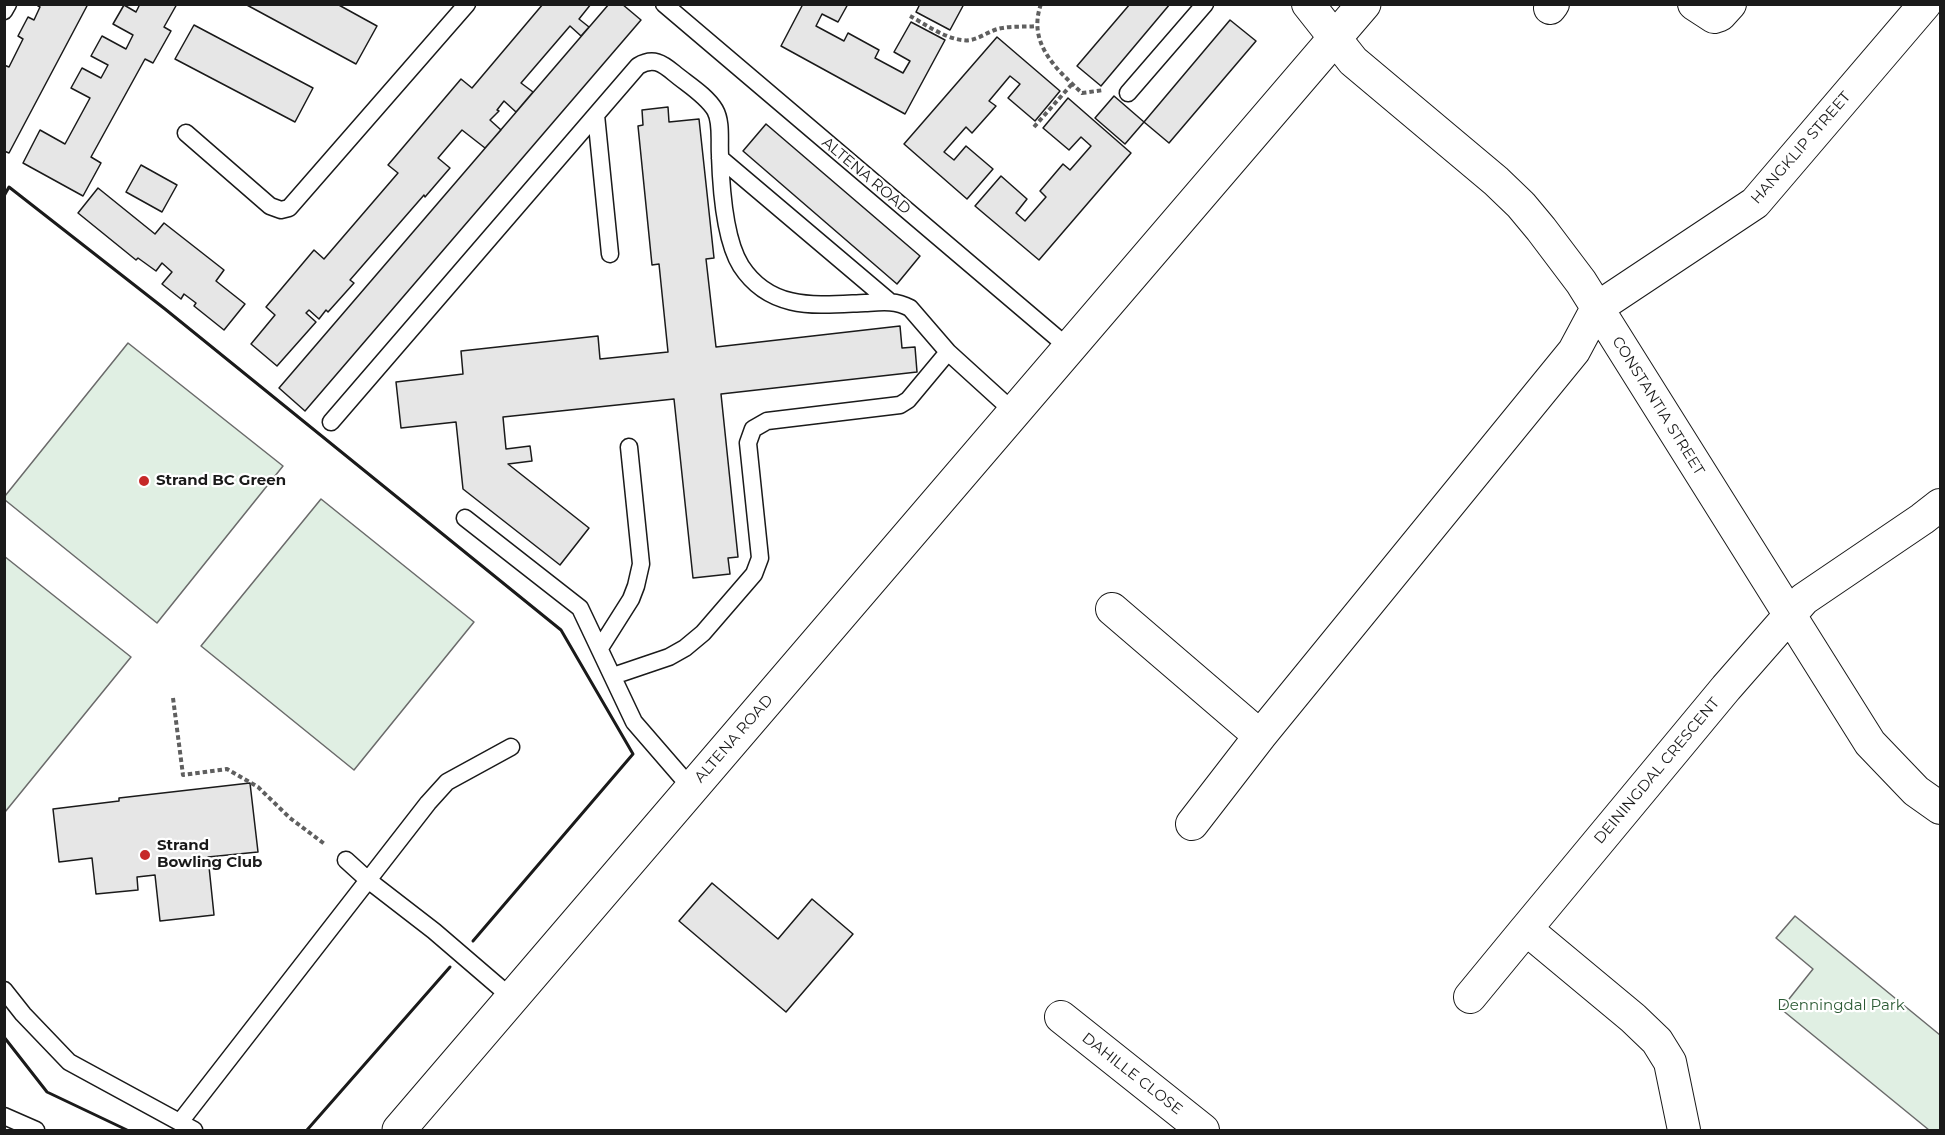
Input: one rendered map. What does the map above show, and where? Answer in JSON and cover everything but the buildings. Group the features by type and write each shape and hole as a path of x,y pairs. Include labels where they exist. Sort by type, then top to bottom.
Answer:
{"street":[{"name":"CONSTANTIA STREET","path":"1308,4 1353,61 1496,181 1521,205 1548,237 1581,282 1870,743 1916,791 1941,808"},
{"name":"ALTENA ROAD","path":"399,1131 1364,4"},
{"path":"1694,4 1707,15 1714,17 1720,15 1730,4"},
{"name":"HANGKLIP STREET","path":"1597,308 1755,203 1925,4"},
{"path":"1192,824 1260,736 1574,351 1597,308"},
{"name":"DEININGDAL CRESCENT","path":"1470,997 1726,688 1804,598 1941,505"},
{"path":"1112,609 1260,736"},
{"path":"1526,929 1633,1018 1657,1041 1670,1062 1684,1131"},
{"name":"DAHILLE CLOSE","path":"1060,1017 1203,1131"}],"lane":[{"path":"4,11 8,4"},
{"name":"ALTENA ROAD","path":"664,4 1069,348"},
{"path":"1128,93 1205,4"},
{"path":"186,133 270,206 281,210 289,208 456,8"},
{"path":"331,422 638,66 651,61 665,65 714,107 719,125 721,195 734,253 748,276 757,285 770,294 799,304 889,301 902,304 910,308 948,352 1014,412"},
{"path":"596,115 610,254"},
{"path":"720,158 889,301"},
{"path":"613,676 669,657 685,648 703,633 754,574 760,558 748,443 753,429 767,421 900,405 908,400 948,352"},
{"path":"600,648 631,598 641,564 629,447"},
{"path":"465,518 580,608 634,722 692,789"},
{"path":"4,990 23,1014 69,1062 187,1126 428,802 447,782 510,747"},
{"path":"346,860 512,998"},
{"path":"4,1116 36,1131"}],"path":[{"path":"1041,4 1036,26 1039,41 1061,73 1082,93 1122,86 1128,93"},
{"path":"910,16 962,40 972,40 991,30 1036,26"},
{"path":"1034,127 1072,84"},
{"path":"173,698 183,775 227,770 243,777 258,787 290,818 346,860"}],"green space":[{"name":"Strand BC Green","path":"128,343 283,466 157,623 5,500 5,496"},
{"name":"Strand BC Green","path":"321,499 474,622 354,770 201,646"},
{"path":"4,556 131,657 5,812 4,811"},
{"name":"Denningdal Park","path":"1795,916 1940,1035 1940,1130 1929,1130 1781,1009 1813,969 1776,938"}],"wall":[{"path":"4,196 9,187 165,309 561,630 633,754 473,941"},
{"path":"307,1130 450,967"},
{"path":"4,1037 47,1092 127,1130"}],"place":[{"name":"Strand BC Green","path":"144,481"},
{"name":"Strand Bowling Club","path":"145,855"}]}
